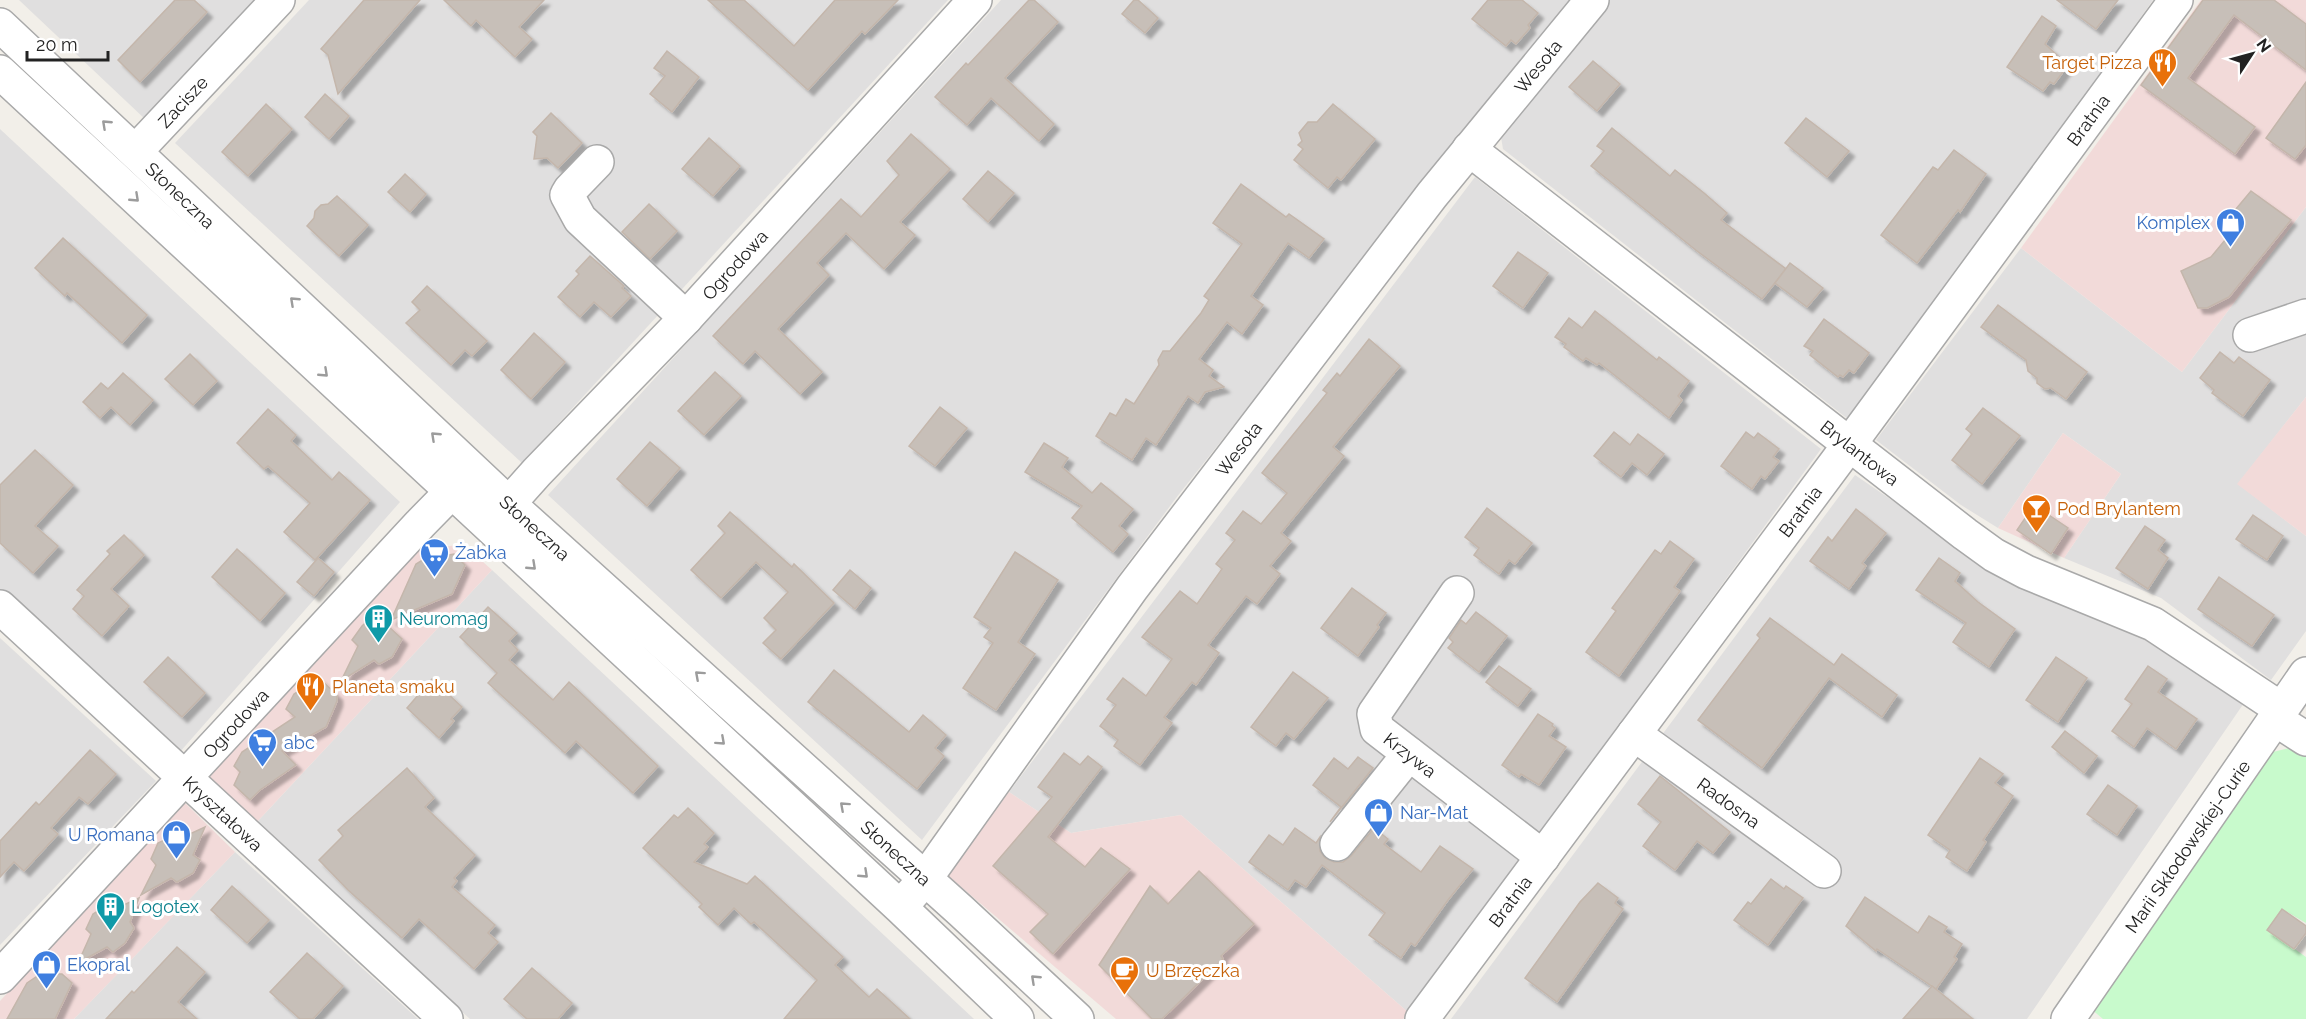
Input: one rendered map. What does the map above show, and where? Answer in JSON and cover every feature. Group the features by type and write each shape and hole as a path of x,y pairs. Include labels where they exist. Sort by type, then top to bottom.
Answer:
{"street":[{"name":"Zacisze","path":"136,151 278,0"},
{"name":"Ogrodowa","path":"499,515 537,472 686,318 975,0"},
{"name":"Wesoła","path":"900,907 925,879 1132,588 1343,309 1469,149 1592,0"},
{"name":"Bratnia","path":"1422,1019 1849,445 2176,0"},
{"name":"Słoneczna","path":"0,25 136,151 462,482"},
{"name":"Słoneczna","path":"0,72 499,515 925,879 1077,1019"},
{"name":"Brylantowa","path":"1469,149 1994,555 2026,572 2153,624 2278,714 2306,739"},
{"path":"597,162 567,195 574,211 686,318"},
{"path":"2250,335 2306,316"},
{"name":"Ogrodowa","path":"0,977 420,524 462,482"},
{"name":"Słoneczna","path":"499,515 1017,1019"},
{"name":"Krzywa","path":"1457,593 1374,714 1377,729 1543,857"},
{"name":"Kryształowa","path":"0,607 446,1019"},
{"name":"Marii Skłodowskiej-Curie","path":"2068,1019 2306,674"},
{"name":"Radosna","path":"1634,734 1824,871"},
{"path":"1337,844 1409,754"}],"shaded area":[{"path":"19,0 255,0 145,119"},
{"path":"309,0 948,0 522,463 175,143"},
{"path":"1001,0 1570,0 1176,498 922,840 548,495"},
{"path":"1608,0 2153,0 1853,423 1503,149 1500,131"},
{"path":"2201,0 2306,0 2306,207 2182,372 2021,248"},
{"path":"0,129 400,502 179,753 0,589"},
{"path":"1475,177 1821,449 1409,1013 1181,815 1071,833 1009,792"},
{"path":"2306,207 2306,397 2238,484 2306,536 2306,631 2271,680 2161,598 2064,558 2121,474 2063,433 1998,528 1961,505 1876,440 2021,248 2182,372"},
{"path":"2306,397 2306,536 2237,484"},
{"path":"2063,433 2121,474 2064,558 1998,528"},
{"path":"1855,475 2022,589 2106,615 2244,703 2027,1019 1451,1019"},
{"path":"420,540 430,549 463,544 492,570 256,823 207,780"},
{"path":"492,570 974,1019 470,1019 256,823"},
{"path":"0,638 156,781 0,945"},
{"path":"1009,792 1071,833 1181,815 1409,1013 1403,1019 1116,1019 946,874"},
{"path":"185,803 235,852 74,1019 0,1019 0,1001"},
{"path":"235,852 418,1019 74,1019"}],"green space":[{"path":"2289,748 2306,756 2306,923 2282,909 2268,930 2306,957 2306,1019 2103,1019 2090,1008 2256,772 2273,752"}],"building":[{"path":"175,0 194,0 207,12 140,82 118,60"},
{"path":"364,0 420,0 338,94 328,55 321,49"},
{"path":"444,0 544,0 519,27 532,39 515,57 476,20 471,26"},
{"path":"708,0 744,0 794,46 835,0 898,0 865,34 862,31 808,90"},
{"path":"1029,0 1034,0 1058,22 1005,78 1054,124 1039,141 991,98 967,125 935,97"},
{"path":"1134,0 1138,0 1158,18 1145,33 1122,14"},
{"path":"1488,0 1522,0 1538,13 1528,25 1530,28 1516,44 1511,40 1506,46 1472,19"},
{"path":"2057,0 2118,0 2096,29"},
{"path":"2203,0 2274,0 2306,24 2306,70 2234,15 2188,78 2255,127 2235,154 2141,85"},
{"path":"2042,16 2056,26 2045,44 2068,65 2054,84 2050,82 2043,91 2007,67"},
{"path":"667,51 699,77 672,112 650,94 665,76 654,68"},
{"path":"1593,61 1620,84 1597,111 1569,87"},
{"path":"2306,82 2306,145 2295,159 2266,138"},
{"path":"325,94 349,116 329,139 305,117"},
{"path":"266,104 292,129 248,176 222,152"},
{"path":"1333,104 1375,139 1341,180 1337,177 1328,188 1294,160 1303,149 1298,145 1302,141 1299,133 1308,122 1317,122"},
{"path":"551,113 582,143 558,168 547,158 534,159 537,136 533,132"},
{"path":"1806,118 1849,151 1827,177 1785,143"},
{"path":"1612,128 1670,176 1675,170 1704,193 1727,213 1721,220 1786,269 1762,299 1697,251 1591,166 1604,151 1597,146"},
{"path":"911,134 950,169 900,222 915,235 884,269 846,233 817,263 829,275 778,329 822,372 800,394 755,351 743,364 713,336 841,199 861,217 899,175 887,161"},
{"path":"709,138 740,166 713,196 682,169"},
{"path":"1954,150 1986,174 1960,212 1958,210 1917,263 1881,235 1933,167 1938,170"},
{"path":"988,171 1014,193 988,222 963,199"},
{"path":"405,174 426,194 410,212 388,192"},
{"path":"1241,184 1286,217 1289,214 1324,239 1309,258 1288,243 1251,296 1263,305 1242,334 1227,322 1199,359 1213,370 1209,376 1224,387 1205,392 1198,403 1188,396 1156,445 1146,438 1132,460 1096,436 1110,413 1116,416 1126,399 1134,404 1159,365 1158,360 1163,351 1170,351 1201,313 1209,300 1204,296 1242,244 1213,223"},
{"path":"2251,191 2291,220 2229,297 2207,308 2198,308 2181,271 2211,257 2240,222 2231,215"},
{"path":"337,196 368,225 339,256 307,226 321,205 328,204"},
{"path":"649,204 677,231 650,259 622,232"},
{"path":"63,238 147,315 122,343 67,293 65,296 35,268"},
{"path":"1518,252 1548,273 1523,308 1493,286"},
{"path":"590,256 624,286 622,288 631,296 611,317 594,302 580,317 558,297 579,274 576,271"},
{"path":"1790,263 1823,288 1807,307 1775,283"},
{"path":"427,286 487,341 472,356 465,350 451,365 406,323 420,310 412,302"},
{"path":"1998,305 2087,372 2066,399 2051,388 2045,389 2037,383 2037,378 2028,371 2026,360 1981,327"},
{"path":"1595,311 1657,360 1659,357 1689,381 1678,396 1682,400 1669,418 1599,363 1597,365 1586,358 1583,361 1564,347 1566,344 1555,337 1569,318 1582,328"},
{"path":"1824,319 1869,353 1854,373 1849,370 1843,377 1840,375 1838,377 1810,355 1813,351 1804,346"},
{"path":"534,333 565,362 531,399 501,370"},
{"path":"1369,339 1400,366 1333,447 1344,456 1281,533 1291,541 1270,566 1280,574 1257,604 1246,596 1208,645 1219,653 1196,685 1192,682 1164,717 1172,723 1140,765 1114,746 1118,740 1100,726 1116,705 1107,699 1123,678 1146,696 1172,659 1142,637 1180,591 1197,604 1222,569 1216,564 1235,540 1226,533 1243,511 1261,524 1287,493 1262,473 1327,393 1323,390 1337,373 1340,376"},
{"path":"2220,352 2234,363 2239,357 2270,380 2243,416 2212,393 2214,390 2200,378"},
{"path":"190,354 217,381 193,405 165,379"},
{"path":"715,372 741,396 704,435 678,411"},
{"path":"123,373 153,400 130,425 111,407 100,418 83,402 101,383 108,389"},
{"path":"940,407 967,428 935,466 909,446"},
{"path":"1983,408 2020,436 1982,484 1952,460 1972,434 1966,429"},
{"path":"268,409 296,435 291,441 332,480 339,472 370,500 315,560 284,532 310,503 268,466 264,469 237,443"},
{"path":"1614,432 1630,445 1638,434 1664,454 1647,475 1632,463 1621,477 1594,456"},
{"path":"1746,432 1754,438 1758,433 1779,449 1773,457 1779,461 1765,479 1761,476 1752,489 1721,466"},
{"path":"650,442 680,468 647,506 617,479"},
{"path":"1044,443 1068,458 1062,467 1092,493 1101,483 1133,509 1119,526 1128,534 1113,552 1072,518 1082,506 1025,472"},
{"path":"35,450 73,485 35,526 58,546 33,573 0,543 0,485"},
{"path":"2034,505 2068,528 2051,554 2017,530"},
{"path":"1487,508 1532,543 1515,564 1509,560 1499,574 1474,555 1479,548 1465,537"},
{"path":"1856,509 1886,533 1862,563 1866,566 1849,589 1810,561 1828,537 1832,541"},
{"path":"730,512 792,567 794,564 834,603 781,659 763,643 776,630 764,618 788,592 756,562 721,598 691,570 725,533 718,526"},
{"path":"2253,515 2283,536 2267,560 2236,539"},
{"path":"2145,526 2165,540 2158,550 2168,558 2148,589 2116,568"},
{"path":"124,535 144,555 111,589 129,606 102,636 73,609 84,596 77,590 110,554 107,551"},
{"path":"1670,541 1694,559 1674,587 1680,591 1619,676 1586,652 1616,611 1612,608 1655,550 1661,554"},
{"path":"237,549 285,593 260,621 212,577"},
{"path":"1015,552 1058,580 1018,642 1035,654 996,710 963,688 993,643 984,637 991,628 974,617"},
{"name":"Żabka","path":"434,553 437,557 454,554 465,565 452,594 391,620 416,564"},
{"path":"318,558 334,572 314,596 297,582"},
{"path":"1939,558 1960,573 1955,581 1978,602 2015,629 1989,667 1953,642 1966,623 1916,590"},
{"path":"850,570 871,588 855,609 833,590"},
{"path":"2219,577 2274,615 2252,646 2198,609"},
{"path":"1352,588 1386,613 1358,656 1321,628"},
{"path":"488,607 517,633 509,641 518,650 509,660 553,700 569,682 658,766 633,793 576,741 565,753 488,683 497,673 460,637"},
{"path":"1476,612 1507,636 1479,672 1448,648 1453,642 1449,638 1461,620 1466,624"},
{"name":"Neuromag","path":"375,614 402,639 392,657 379,664 374,660 341,681 358,646 352,640"},
{"path":"1770,618 1834,665 1842,654 1897,695 1882,717 1829,678 1762,768 1698,720 1760,638 1757,635"},
{"path":"168,657 205,693 182,717 144,682"},
{"path":"2056,657 2087,678 2058,722 2026,700"},
{"path":"1499,666 1531,689 1518,706 1486,682"},
{"path":"2148,666 2167,679 2158,692 2197,719 2176,749 2147,728 2134,747 2112,731 2132,704 2125,699"},
{"path":"834,670 909,732 923,715 946,735 935,748 944,756 917,789 808,702"},
{"path":"1293,672 1328,698 1294,739 1286,733 1276,746 1251,727"},
{"path":"319,678 337,695 337,701 326,727 282,751 296,765 260,790 250,800 234,785 240,772 234,766 242,752 295,717 286,709 294,694"},
{"path":"432,679 462,707 451,719 454,721 439,738 407,708"},
{"path":"1538,714 1553,724 1555,728 1549,736 1566,747 1539,785 1521,774 1519,777 1502,765"},
{"path":"2065,731 2097,756 2084,773 2052,747"},
{"path":"90,750 116,774 88,804 79,797 51,828 58,834 24,871 14,862 0,877 0,841 36,802 39,805"},
{"path":"1064,753 1080,765 1088,756 1102,767 1048,837 1085,867 1101,848 1130,869 1053,954 1030,932 1048,914 993,866 1052,797 1038,787"},
{"path":"1358,757 1373,768 1330,822 1341,807 1313,785 1334,758 1348,769"},
{"path":"1980,758 2003,774 1995,783 2013,796 1983,840 1986,842 1967,871 1946,857 1950,850 1928,835"},
{"path":"407,768 434,798 425,807 475,855 454,878 457,881 452,887 495,925 488,933 498,942 474,969 419,919 402,938 348,890 319,860 343,836 338,830"},
{"path":"1660,776 1730,832 1713,853 1697,841 1675,870 1643,846 1661,822 1638,804"},
{"path":"2108,785 2137,806 2117,835 2087,814"},
{"path":"688,808 714,833 704,844 708,847 694,862 747,884 755,876 843,957 835,965 869,997 877,989 910,1019 784,1019 817,980 754,922 751,924 734,908 718,925 699,907 702,904 643,848 674,815 678,818"},
{"name":"U Romana","path":"205,827 193,855 200,860 193,873 177,882 171,878 141,895 156,865 151,859 158,843 173,836 179,839"},
{"path":"1295,828 1316,843 1320,837 1320,851 1325,858 1334,862 1343,862 1351,856 1374,828 1388,839 1384,844 1421,872 1440,846 1473,869 1415,946 1411,943 1401,958 1369,935 1385,913 1322,865 1306,887 1295,880 1288,890 1249,862 1269,835 1283,845"},
{"path":"1199,871 1254,924 1221,956 1223,959 1162,1019 1152,1019 1099,965 1150,886 1168,904"},
{"path":"1771,879 1784,889 1786,886 1803,898 1768,945 1734,920 1748,902 1751,904"},
{"path":"1598,883 1618,898 1615,903 1623,909 1557,1002 1525,978 1580,902"},
{"path":"232,886 269,920 247,943 211,910"},
{"path":"1865,897 1918,933 1929,916 1947,927 1944,932 1962,944 1954,957 1957,959 1936,989 1877,949 1876,951 1846,926"},
{"name":"Logotex","path":"139,898 130,922 134,928 125,943 113,952 107,947 78,963 91,934 86,929 93,914 109,904 115,909"},
{"path":"2282,909 2306,926 2306,933 2294,949 2267,930"},
{"path":"177,947 205,972 178,1002 197,1019 106,1019 132,991 134,993"},
{"path":"307,953 343,986 313,1019 300,1019 270,992"},
{"path":"532,968 572,1003 558,1019 527,1019 504,999"},
{"name":"Ekopral","path":"42,973 47,978 55,974 62,974 72,983 55,1019 7,1019 27,983"},
{"path":"1932,986 1973,1019 1903,1019"}],"place":[{"name":"Target Pizza","path":"2163,88"},
{"name":"Komplex","path":"2231,248"},
{"name":"Pod Brylantem","path":"2036,534"},
{"name":"Żabka","path":"434,578"},
{"name":"Neuromag","path":"378,644"},
{"name":"Planeta smaku","path":"311,712"},
{"name":"abc","path":"263,768"},
{"name":"Nar-Mat","path":"1379,838"},
{"name":"U Romana","path":"176,860"},
{"name":"Logotex","path":"110,932"},
{"name":"Ekopral","path":"46,990"},
{"name":"U Brzęczka","path":"1125,996"}]}
